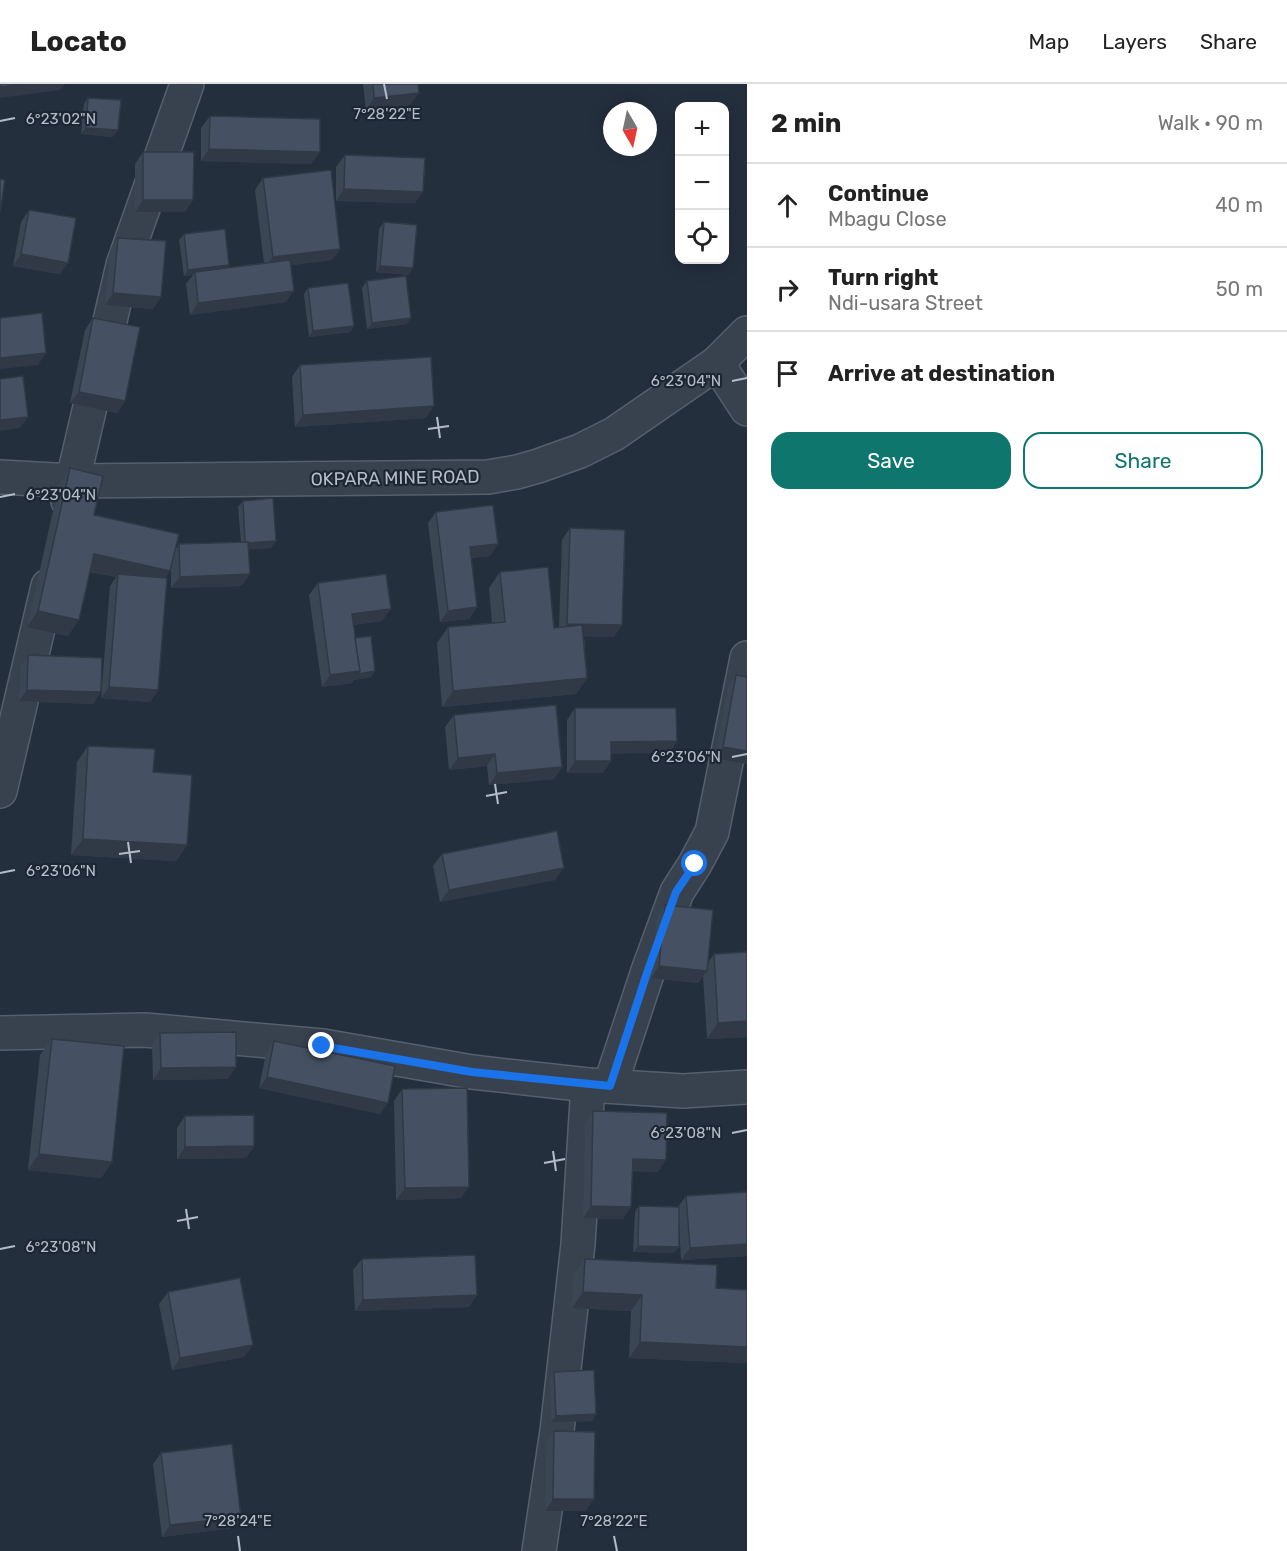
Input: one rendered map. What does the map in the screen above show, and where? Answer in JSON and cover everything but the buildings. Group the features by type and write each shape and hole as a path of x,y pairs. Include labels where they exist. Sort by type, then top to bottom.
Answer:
{"street":[{"path":"62,527 123,265 187,84"},
{"name":"OKPARA MINE ROAD","path":"0,477 73,481 488,477 517,472 580,451 614,434 717,363 747,333"},
{"path":"717,363 747,409"},
{"path":"0,792 54,561"},
{"path":"539,1551 557,1431 599,1086 648,970 676,892 695,864 712,832 747,658"},
{"path":"0,1034 157,1031 322,1046 472,1072 599,1086 683,1091 747,1088"}],"route":[{"path":"322,1046 472,1072 610,1086 676,892 695,864"}]}
